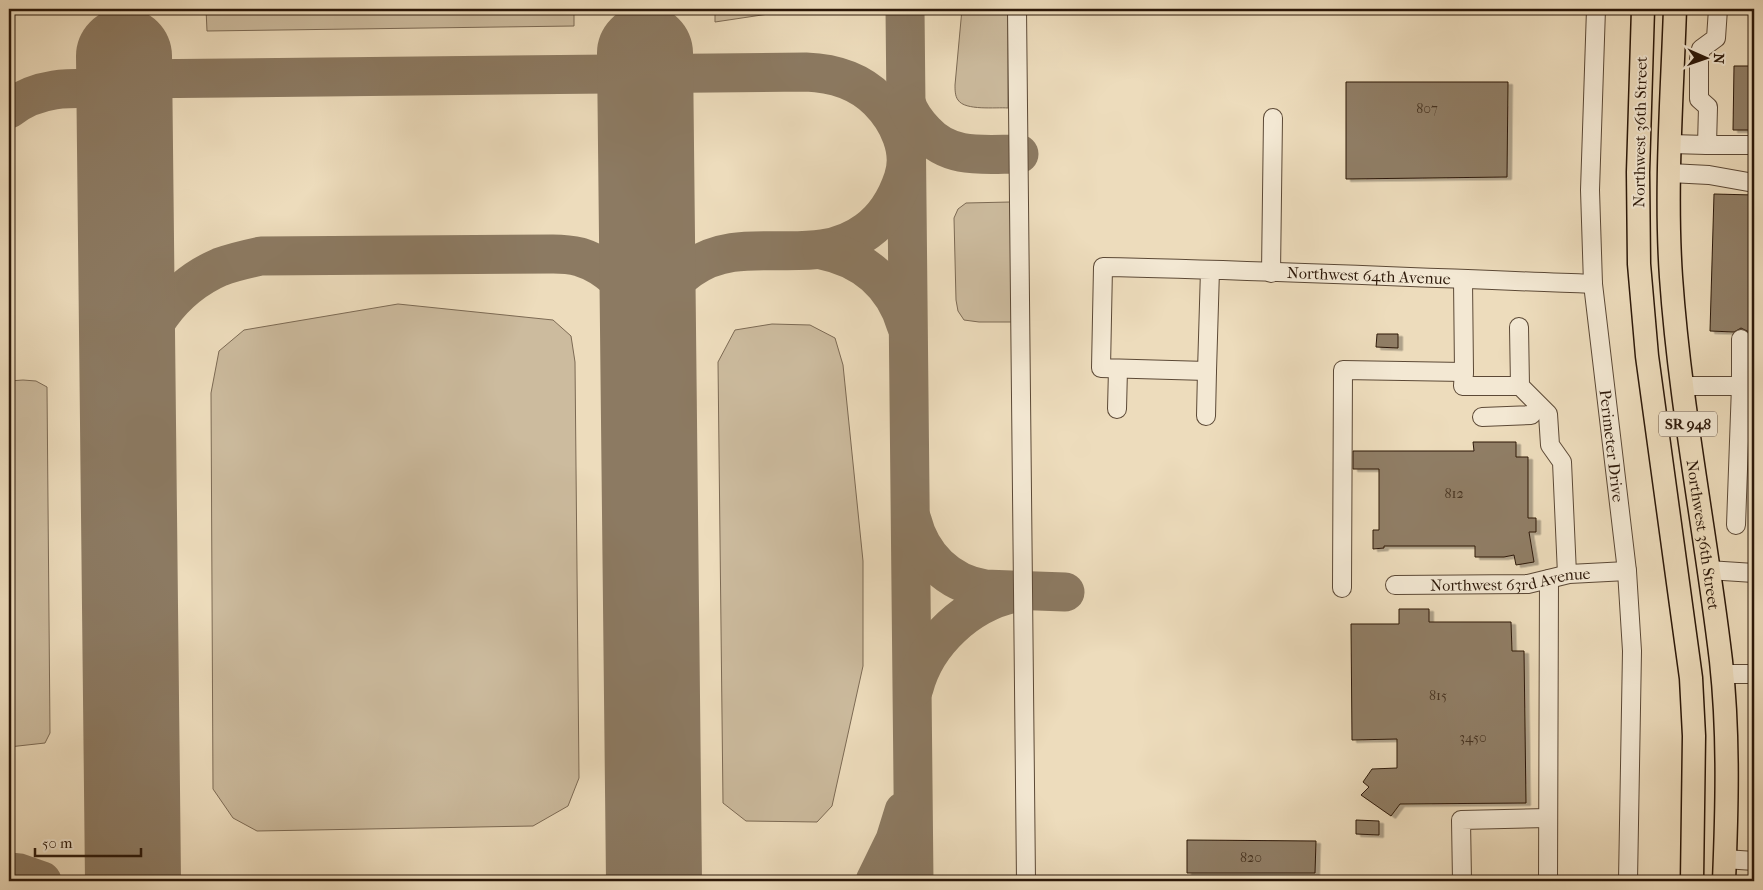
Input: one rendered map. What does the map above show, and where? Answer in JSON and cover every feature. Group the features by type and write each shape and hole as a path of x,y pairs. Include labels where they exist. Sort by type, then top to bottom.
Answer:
{"main road":[{"name":"Northwest 36th Street","path":"1643,9 1638,172 1638,223 1642,304 1647,356 1691,678 1694,736 1692,881"},
{"name":"Northwest 36th Street","path":"1675,9 1669,210 1671,277 1678,349 1722,674 1726,737 1725,870"},
{"path":"1638,172 1670,173"},
{"path":"1691,678 1722,674"}],"street":[{"path":"1017,9 1026,881"},
{"name":"Perimeter Drive","path":"1596,9 1590,190 1593,284 1627,571 1632,651 1628,881"},
{"path":"1707,145 1708,106 1698,99 1698,59 1701,49 1716,38 1718,9"},
{"path":"1271,273 1273,118"},
{"path":"1670,144 1754,145"},
{"path":"1670,173 1709,175 1754,183"},
{"name":"Northwest 64th Avenue","path":"1118,368 1101,368 1103,268 1593,284"},
{"path":"1206,416 1210,270"},
{"path":"1463,280 1463,386 1520,386"},
{"path":"1519,327 1520,386 1548,414 1550,445 1562,462 1567,574"},
{"path":"1736,525 1741,386 1740,339"},
{"path":"1117,408 1118,368 1207,371"},
{"path":"1342,588 1343,370 1464,372"},
{"path":"1683,386 1741,386"},
{"path":"1482,417 1531,415 1539,406"},
{"path":"1708,570 1754,573"},
{"name":"Northwest 63rd Avenue","path":"1395,585 1528,584 1567,574 1627,571"},
{"path":"1548,881 1549,579"},
{"path":"1722,674 1754,674"},
{"path":"1462,881 1461,820 1548,818"},
{"path":"1725,870 1754,861"}],"shaded area":[{"path":"206,9 574,9 574,26 207,31"},
{"path":"715,9 802,9 715,22"},
{"path":"962,9 1008,9 1008,108 967,106 957,98 955,85"},
{"path":"1010,202 1013,322 964,320 958,311 956,300 954,218 958,209 966,203"},
{"path":"398,304 553,320 571,336 575,362 579,778 568,806 533,826 257,831 233,818 213,789 211,393 219,351 244,330"},
{"path":"772,324 810,325 835,338 843,365 863,561 863,666 832,806 817,822 746,821 723,803 718,362 735,330"},
{"path":"9,381 36,381 47,387 50,733 45,743 9,747"}],"building":[{"path":"1734,66 1754,66 1754,130 1733,130"},
{"path":"1346,82 1508,82 1507,177 1346,179"},
{"path":"1714,194 1754,195 1754,332 1741,328 1734,332 1710,331"},
{"path":"1377,334 1398,334 1398,348 1376,347"},
{"path":"1473,442 1516,442 1516,457 1528,457 1528,518 1536,518 1536,532 1529,532 1534,562 1516,565 1514,555 1475,557 1475,546 1384,546 1384,548 1373,549 1373,530 1379,530 1379,469 1353,469 1353,451 1474,451"},
{"path":"1399,609 1429,609 1429,622 1511,622 1512,651 1524,651 1526,803 1400,804 1391,816 1361,795 1369,787 1363,782 1372,769 1397,768 1397,739 1352,740 1351,624 1399,624"},
{"path":"1356,820 1379,821 1379,835 1356,834"},
{"path":"1187,840 1316,841 1315,873 1187,873"}],"taxiway":[{"path":"905,9 914,881"},
{"path":"125,79 806,72 836,76 854,83 871,93 892,117 902,136 905,147 906,168 903,179 893,201 884,214 867,231 846,243 824,249 801,251 733,252 711,258 690,269 669,288 658,308 652,331 649,358"},
{"path":"9,109 22,100 50,91 79,88 125,89"},
{"path":"906,103 911,115 925,132 945,147 969,154 1019,154"},
{"path":"822,250 851,259 875,275 894,297 906,325"},
{"path":"129,480 130,397 136,366 151,330 161,314 187,287 220,267 240,261 261,256 553,254 577,256 599,266 625,287 637,304 645,331 647,348"},
{"path":"912,520 916,533 929,556 938,566 959,581 985,589 1065,592"},
{"path":"914,688 928,655 951,627 981,606 1015,593"},
{"path":"875,881 895,840 904,811"},
{"path":"9,872 19,873 42,881"}],"runway":[{"path":"645,53 654,881"},
{"path":"124,56 133,881"}]}
